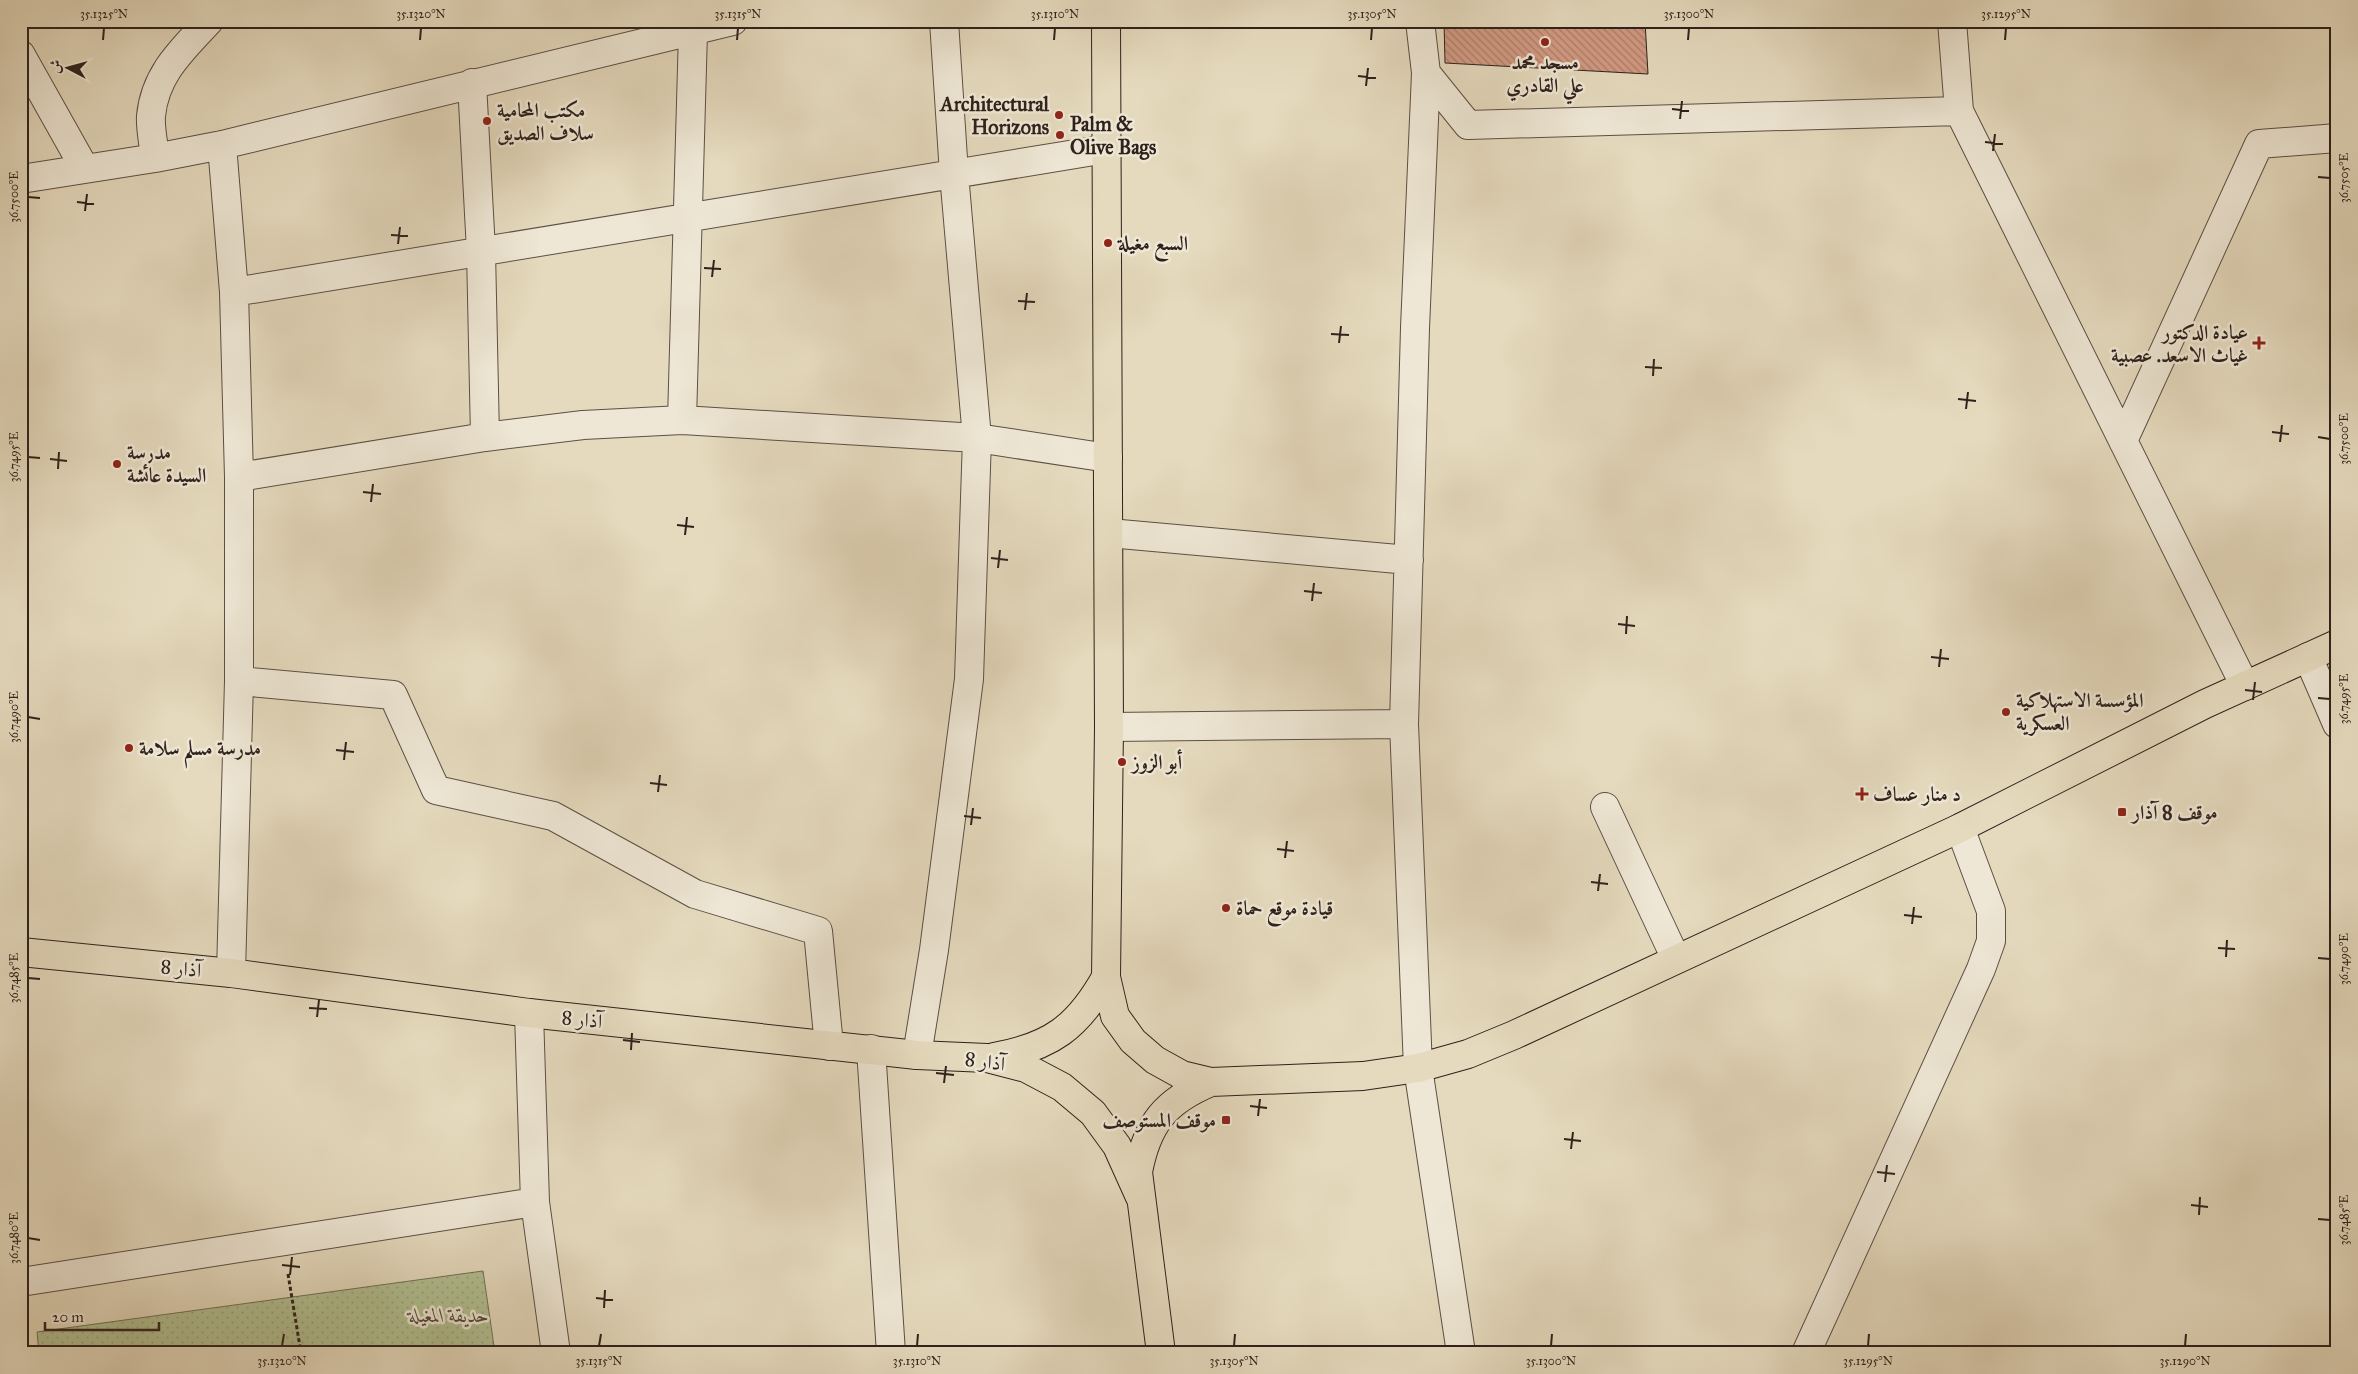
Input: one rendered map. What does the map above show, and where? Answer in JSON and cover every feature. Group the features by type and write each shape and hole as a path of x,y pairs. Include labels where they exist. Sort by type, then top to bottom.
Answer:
{"main road":[{"path":"1106,21 1109,728 1106,977 1116,1016 1132,1041 1155,1060 1182,1075 1211,1082 1364,1076 1418,1068 1468,1054 1514,1035 1960,828 2205,704 2337,644"},
{"name":"8 آذار","path":"21,952 231,973 529,1013 829,1046 917,1055 988,1058 1034,1072 1062,1087 1093,1113 1117,1146 1140,1197"},
{"path":"988,1058 1018,1053 1046,1042 1071,1025 1092,1003 1106,977"},
{"path":"1161,1353 1138,1172 1143,1148 1153,1125 1168,1106 1188,1092 1211,1082"}],"street":[{"path":"155,158 151,117 157,86 176,57 209,21"},
{"path":"21,179 155,158 222,145 733,21"},
{"path":"917,1055 934,950 969,679 977,438 954,174 944,21"},
{"path":"1420,21 1426,73 1404,724 1418,1068 1461,1353"},
{"path":"1952,21 1959,111 2245,686"},
{"path":"682,420 693,32"},
{"path":"21,55 85,169"},
{"path":"1426,73 1468,125 1959,111"},
{"path":"472,83 481,251 484,437"},
{"path":"2123,441 2259,144 2337,138"},
{"path":"222,145 234,292 239,477 240,681 231,973"},
{"path":"234,292 1106,149"},
{"path":"239,477 484,437 584,425 682,420 977,438 1108,458"},
{"path":"1108,533 1409,560"},
{"path":"2308,657 2337,724"},
{"path":"240,681 393,695 436,790 552,816 695,894 818,931 829,1046"},
{"path":"1109,728 1404,724"},
{"path":"1605,807 1676,959"},
{"path":"1806,1353 1981,969 1992,940 1991,911 1960,828"},
{"path":"529,1013 535,1202 556,1353"},
{"path":"871,1049 891,1353"},
{"path":"21,1282 535,1202"}],"path":[{"path":"283,1242 301,1353"}],"green space":[{"name":"حديقة المغيلة","path":"483,1271 495,1353 39,1353 37,1332"}],"building":[{"name":"مسجد محمد علي القادري","path":"1444,21 1645,21 1648,74 1445,63"}],"place":[{"name":"مسجد محمد علي القادري","path":"1545,42"},
{"name":"Architectural Horizons","path":"1059,115"},
{"name":"مكتب المحامية سلاف الصديق","path":"487,121"},
{"name":"Palm & Olive Bags","path":"1060,135"},
{"name":"السبع مغيلة","path":"1108,243"},
{"name":"عيادة الدكتور غياث الاسعد. عصبية","path":"2259,343"},
{"name":"مدرسة السيدة عائشة","path":"117,464"},
{"name":"المؤسسة الاستهلاكية العسكرية","path":"2006,712"},
{"name":"مدرسة مسلم سلامة","path":"129,748"},
{"name":"أبو الزوز","path":"1122,762"},
{"name":"د منار عساف","path":"1862,794"},
{"name":"موقف 8 آذار","path":"2122,812"},
{"name":"قيادة موقع حماة","path":"1226,908"},
{"name":"موقف المستوصف","path":"1226,1120"}]}
